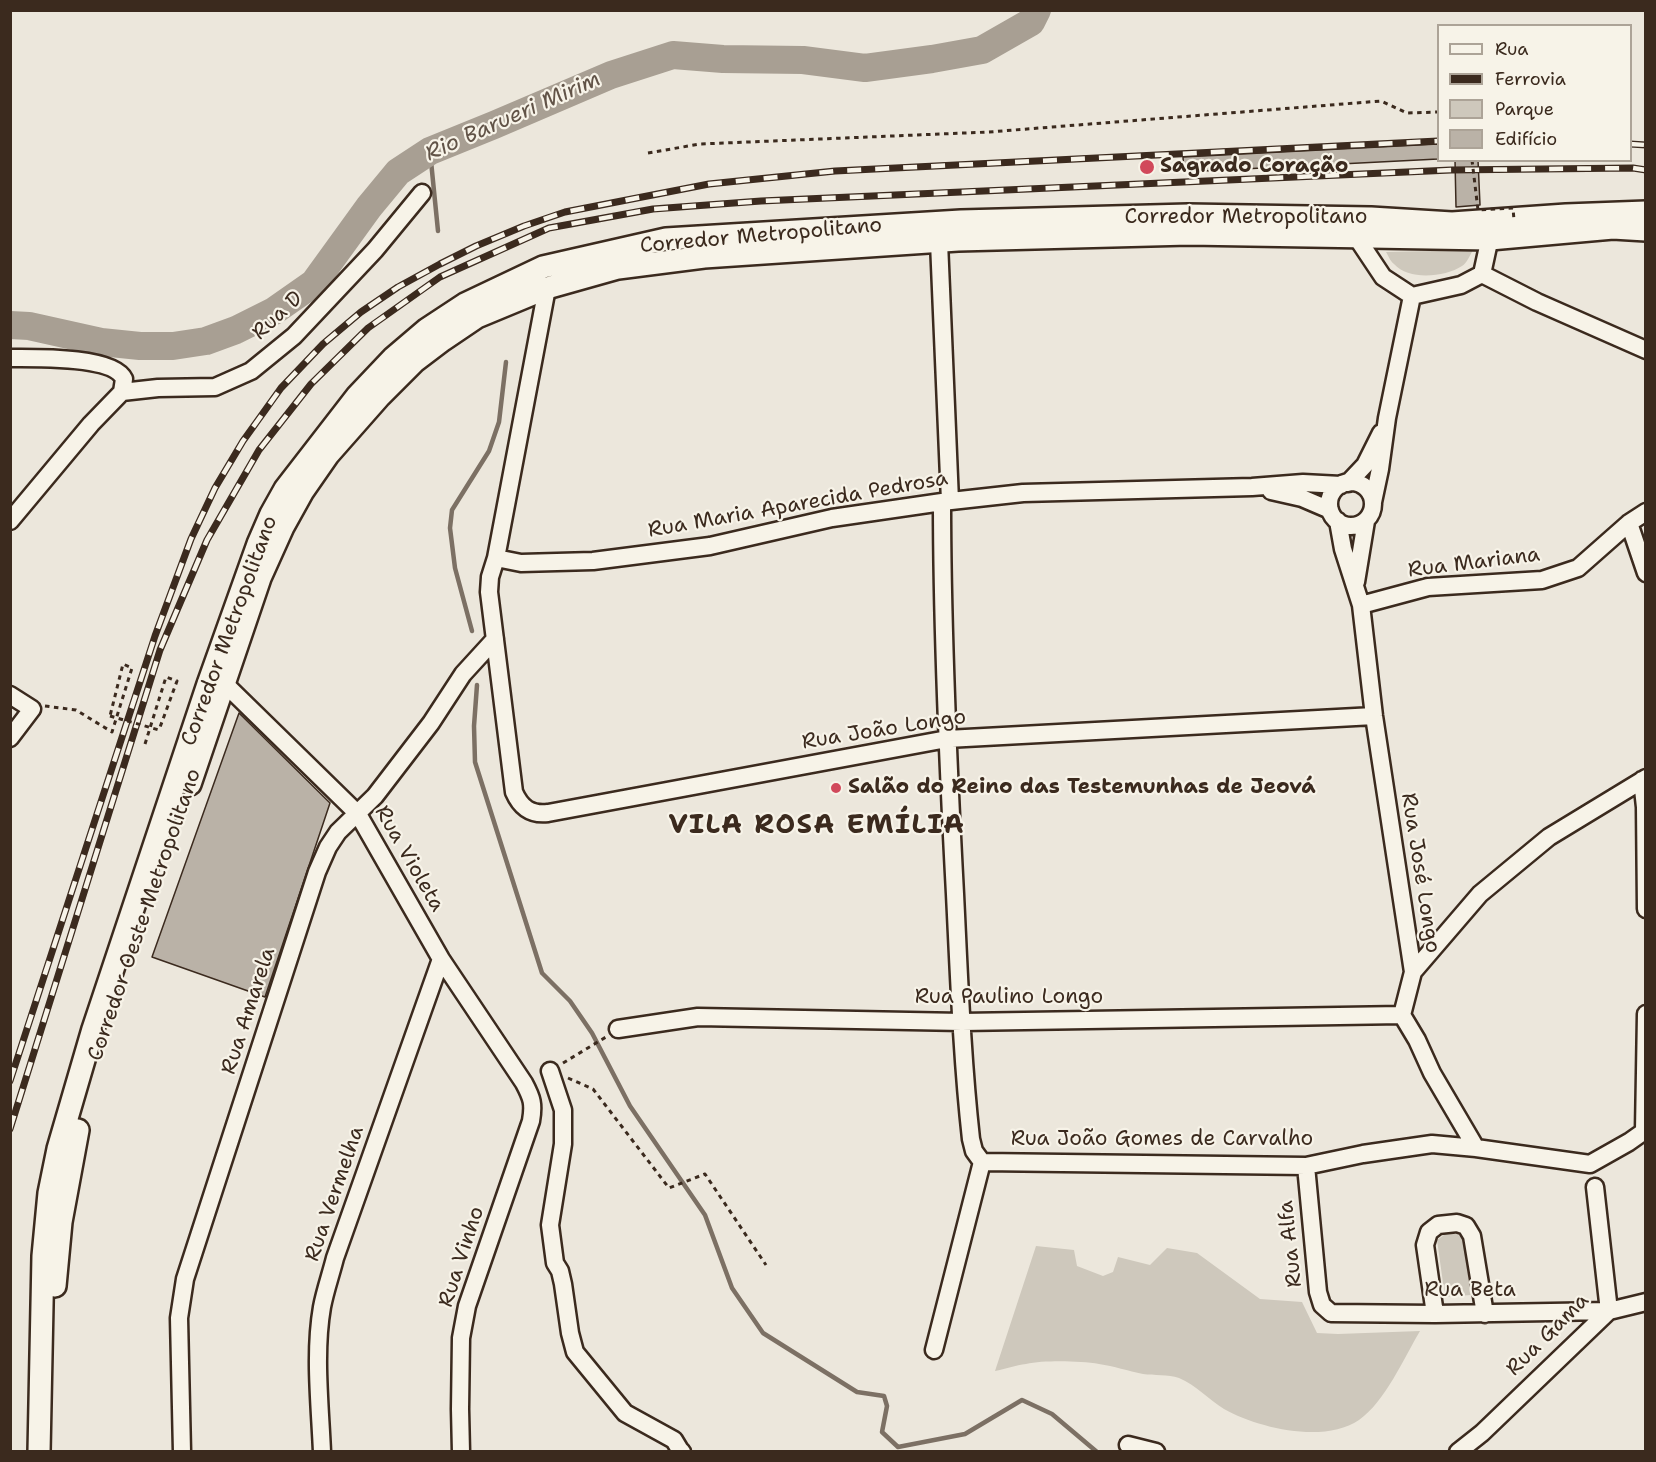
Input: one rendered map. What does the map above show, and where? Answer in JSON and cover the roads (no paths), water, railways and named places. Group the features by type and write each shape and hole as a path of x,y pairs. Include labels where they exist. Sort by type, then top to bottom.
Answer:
{"main road":[{"name":"Corredor Metropolitano","path":"39,1452 43,1256 49,1193 58,1149 93,1029 208,684 244,581 271,514 290,482 357,396 393,358 427,329 465,304 543,267 657,240 961,221 1188,215 1392,220 1452,223 1492,230 1514,220 1566,215 1645,225"},
{"path":"1357,238 1365,228 1392,220"},
{"name":"Corredor Oeste Metropolitano","path":"52,1452 54,1305 61,1222 72,1155 88,1085 117,994 260,578 283,526 303,491 328,455 414,362 477,316 548,288 618,268 683,260 939,242 1189,234 1357,238 1492,230 1613,228 1645,225"},
{"path":"548,288 556,275 644,247 657,240"}],"street":[{"name":"Rua D","path":"122,392 158,388 214,387 251,371 302,327 375,250 422,193"},
{"path":"1357,238 1383,277 1412,296 1461,285 1482,274 1492,230"},
{"path":"934,1350 982,1162 974,1151 971,1139 962,1022 947,739 942,579 946,501 939,242"},
{"path":"1482,274 1537,302 1646,350"},
{"path":"495,639 489,592 490,577 496,558 548,288"},
{"name":"Rua José Longo","path":"1356,586 1365,521 1373,509 1412,296"},
{"path":"10,358 97,363 111,367 122,374 124,379 122,392 91,424 10,521"},
{"name":"Rua José Longo","path":"1388,418 1365,465 1345,484 1335,489 1330,502 1361,605 1374,716 1413,972 1402,1015"},
{"name":"Rua Maria Aparecida Pedrosa","path":"496,558 521,563 593,561 710,546 832,518 946,501 1023,493 1252,487 1304,483 1345,484"},
{"path":"1345,484 1355,483 1367,489 1373,502"},
{"name":"Rua Maria Aparecida Pedrosa","path":"1252,487 1302,498 1334,515"},
{"name":"Rua Mariana","path":"1361,605 1428,587 1542,580 1578,568 1629,523 1646,512"},
{"path":"1334,515 1352,526 1365,521"},
{"path":"1629,523 1646,573"},
{"name":"Rua João Longo","path":"495,639 514,792 522,807 532,812 548,813 947,739 1374,716"},
{"name":"Rua Amarela","path":"182,1452 179,1318 185,1279 317,872 328,847 338,832 375,796 431,723 463,674 495,639"},
{"name":"Rua Violeta","path":"225,684 358,814 441,959 524,1083"},
{"path":"10,695 32,709 10,738"},
{"path":"1413,972 1480,894 1549,837 1644,779 1646,909"},
{"name":"Rua Vermelha","path":"322,1452 319,1337 322,1308 335,1258 441,959"},
{"path":"1645,1130 1646,1014"},
{"path":"1402,1015 1417,1040 1432,1073 1476,1148"},
{"name":"Rua Paulino Longo","path":"618,1029 698,1017 962,1022 1402,1015"},
{"path":"550,1071 563,1110 563,1121 560,1163 550,1225 555,1263 563,1284 575,1352 624,1413 674,1440 682,1452"},
{"name":"Rua Vinho","path":"461,1452 461,1338 467,1306 531,1121 533,1108 531,1097 524,1083"},
{"name":"Rua João Gomes de Carvalho","path":"982,1162 1306,1166 1363,1154 1432,1144 1590,1164 1645,1130"},
{"name":"Rua Alfa","path":"1306,1166 1318,1292 1322,1305 1331,1313"},
{"name":"Rua Gama","path":"1458,1452 1482,1433 1609,1311 1595,1187"},
{"path":"1435,1314 1425,1245 1429,1232 1438,1225 1457,1222 1466,1226 1472,1236 1485,1314"},
{"name":"Rua Beta","path":"1331,1313 1485,1314 1609,1311 1646,1302"},
{"path":"1128,1445 1156,1452"}],"waterway":[{"name":"Rio Barueri Mirim","path":"10,325 29,326 101,342 140,346 173,346 206,341 236,330 274,311 314,283 369,207 398,172 430,151 611,75 673,55 723,59 803,60 865,68 932,59 982,50 1031,22 1037,10"},
{"path":"430,151 438,231"},
{"path":"472,631 455,568 450,528 452,510 489,451 499,422 506,362"},
{"path":"477,685 474,726 475,762 542,973 570,1001 592,1033 630,1106 705,1215 732,1288 763,1333 857,1392 884,1396 887,1406 882,1432 898,1447 965,1434 1022,1400 1052,1414 1097,1452"}],"railway":[{"path":"10,1081 155,636 191,539 215,488 243,441 281,388 323,344 361,312 398,287 476,246 565,212 709,184 835,171 1437,141"},
{"path":"1632,144 1646,145"},
{"path":"10,1129 160,650 207,540 259,450 311,384 368,328 440,277 549,228 653,209 761,201 1451,170 1633,168 1646,170"}],"place":[{"name":"Sagrado Coração","path":"1147,167"},
{"name":"Salão do Reino das Testemunhas de Jeová","path":"836,788"}],"district":[{"name":"VILA ROSA EMÍLIA","path":"817,826"}]}
